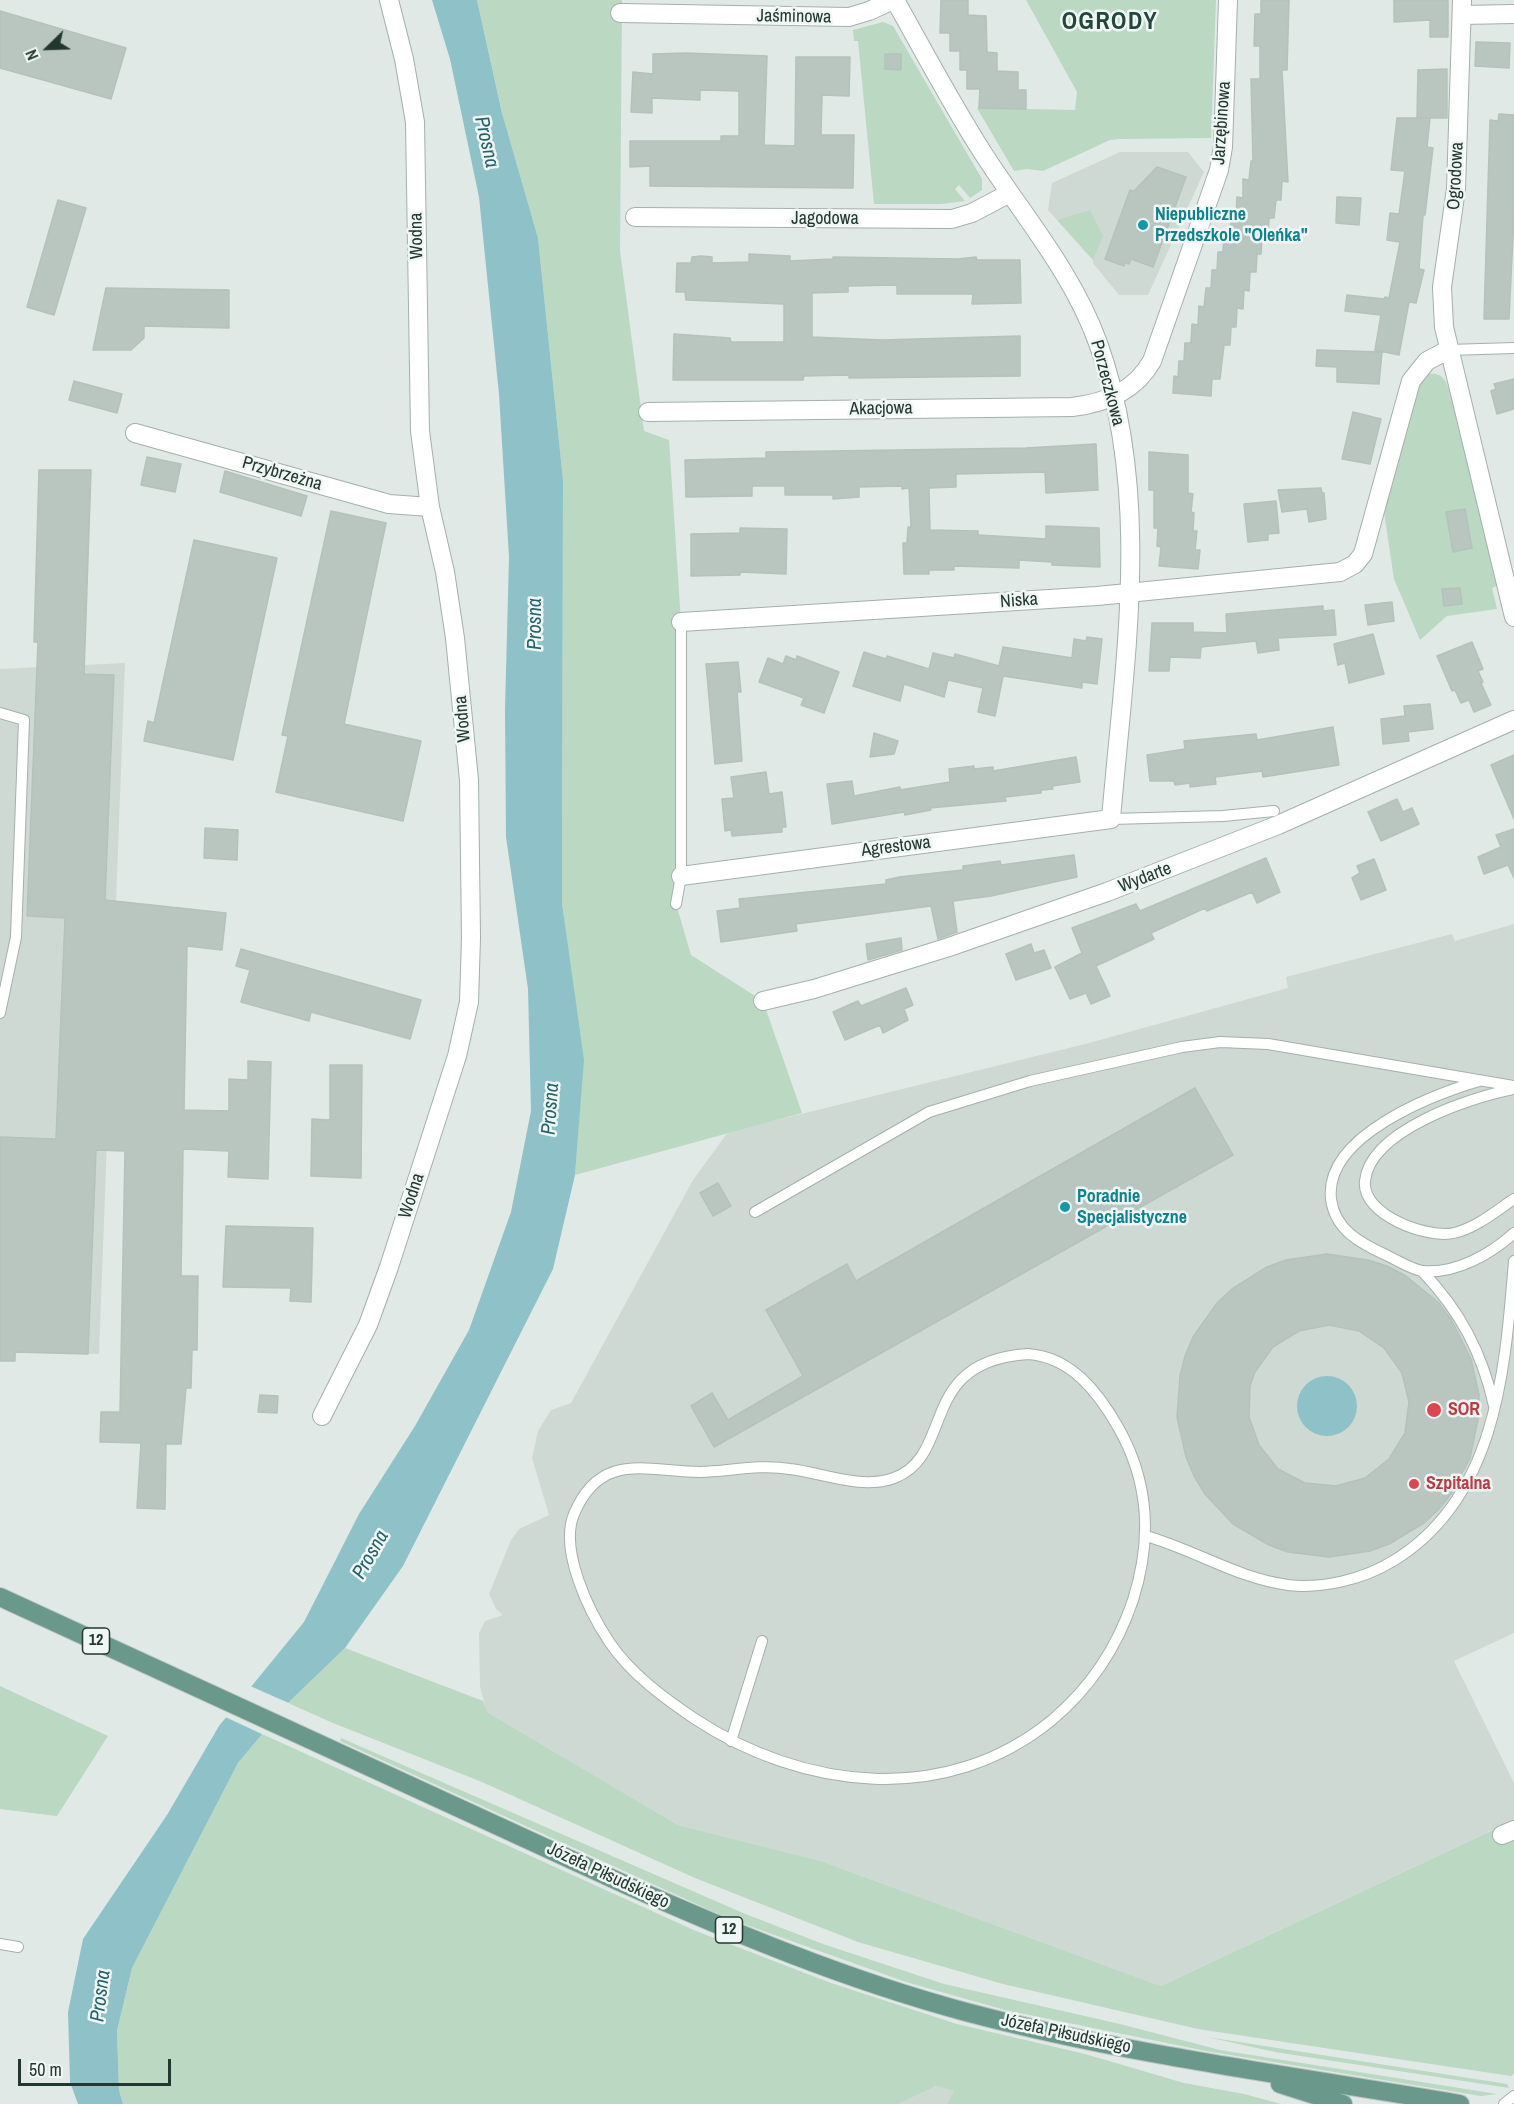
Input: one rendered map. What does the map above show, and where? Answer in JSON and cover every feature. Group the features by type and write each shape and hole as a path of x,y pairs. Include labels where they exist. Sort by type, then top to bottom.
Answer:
{"main road":[{"name":"Józefa Piłsudskiego","path":"0,1597 704,1920 831,1970 923,2000 1018,2025 1245,2070 1460,2104"},
{"name":"Józefa Piłsudskiego","path":"1245,2070 1295,2090 1343,2104"}],"street":[{"name":"Wodna","path":"322,1416 368,1325 389,1267 457,1056 469,1002 471,938 469,780 455,638 445,572 430,507 420,432 415,122 404,59 389,0"},
{"name":"Jaśminowa","path":"620,13 849,17 869,12 894,0"},
{"name":"Porzeczkowa","path":"894,0 957,112 1059,265 1098,342 1113,398 1123,452 1129,516 1130,591 1111,819"},
{"name":"Jarzębinowa","path":"1113,398 1140,380 1152,360 1216,182 1223,147 1228,0"},
{"path":"1462,8 1514,14"},
{"name":"Ogrodowa","path":"1462,8 1456,189 1442,287 1444,327 1514,617"},
{"name":"Jagodowa","path":"635,217 952,219 972,213 1010,193"},
{"name":"Niska","path":"681,622 1097,596 1340,572 1355,564 1363,554 1411,381 1427,361 1448,351"},
{"name":"Akacjowa","path":"648,412 1072,407 1113,398"},
{"name":"Przybrzeżna","path":"135,433 389,504 430,507"},
{"name":"Wydarte","path":"763,1001 814,989 938,951 1115,890 1278,825 1514,720"},
{"name":"Agrestowa","path":"681,876 1111,819"}],"lane":[{"path":"1448,351 1514,348"},
{"path":"676,904 681,876 681,622"},
{"path":"0,713 24,720 16,937 0,1013"},
{"path":"1111,819 1223,816 1274,811"},
{"path":"754,1212 929,1112 1030,1082 1168,1049 1220,1042 1268,1044 1514,1087"},
{"path":"1482,1080 1425,1100 1371,1131 1343,1159 1332,1184 1333,1208 1345,1230 1367,1246 1422,1271 1455,1309 1470,1334 1488,1381 1495,1410"},
{"path":"1514,1087 1455,1104 1405,1132 1372,1162 1367,1170 1364,1187 1370,1203 1385,1215 1441,1234 1453,1233 1474,1225 1514,1199"},
{"path":"1422,1271 1454,1267 1478,1259 1514,1233"},
{"path":"1146,1536 1240,1574 1290,1585 1324,1584 1371,1572 1413,1548 1451,1509 1478,1462 1495,1410 1505,1365 1514,1261"},
{"path":"1040,1355 1057,1360 1076,1373 1111,1415 1139,1476 1145,1503 1146,1536 1143,1563 1130,1609 1101,1667 1056,1717 1002,1752 940,1775 870,1780 797,1768 731,1741 688,1714 638,1674 609,1641 585,1593 569,1550 569,1531 575,1510 588,1490 612,1472 632,1466 705,1472 771,1467 860,1482 892,1479 916,1463 947,1398 970,1371 999,1356 1040,1355"},
{"path":"731,1741 762,1641"},
{"path":"0,1944 18,1947"},
{"path":"1504,2104 1514,2096"}],"shaded area":[{"path":"1120,152 1188,152 1204,172 1148,295 1119,295 1093,260 1048,210 1052,183"},
{"path":"125,663 99,1354 16,1352 15,1361 0,1361 0,669"},
{"path":"1514,924 1514,1633 1454,1661 1514,1783 1514,1820 1161,1986 821,1861 678,1825 487,1713 480,1686 479,1633 485,1621 503,1615 496,1609 489,1594 511,1540 519,1529 549,1515 532,1458 538,1431 551,1410 571,1403 693,1180 728,1132 1089,1043 1288,988 1286,977 1452,934 1455,941"},
{"path":"936,2086 954,2091 1088,2104 899,2104"}],"green space":[{"path":"477,0 622,0 620,251 644,431 669,440 681,622 676,904 691,955 763,1001 802,1113 575,1175 583,1066 562,903 563,480 538,238 503,117"},
{"path":"1026,0 1216,0 1211,138 1110,140 1043,171 1027,169 1014,171 977,108 1075,110 1077,92"},
{"path":"883,22 893,26 982,179 982,190 970,198 959,185 955,189 965,201 941,204 874,204 858,41 854,41 853,30"},
{"path":"1090,210 1103,236 1093,260 1057,220"},
{"path":"1429,374 1441,376 1449,390 1498,585 1492,588 1497,609 1447,616 1420,640 1394,579 1384,512 1407,419 1420,384"},
{"path":"345,1648 483,1701 488,1713 678,1825 821,1861 1161,1986 1493,1830 1501,1843 1514,1837 1514,2074 1511,2076 1198,2029 1003,1984 858,1942 695,1878 482,1782 288,1703"},
{"path":"0,1686 108,1736 57,1816 0,1809"},
{"path":"262,1734 696,1931 831,1983 957,2024 1085,2054 1184,2083 1244,2094 1281,2104 947,2104 954,2091 936,2086 899,2104 123,2104 119,2090 117,2031 132,1968 238,1763"},
{"path":"341,1738 743,1913 823,1944 944,1984 1120,2024 1220,2050 1497,2094 1481,2096 1206,2051 1005,2010 906,1982 727,1918 340,1741"},
{"path":"1207,2037 1507,2084 1509,2088 1275,2052"}],"water":[{"name":"Prosna","path":"432,0 477,0 502,113 538,238 563,480 562,903 584,1060 575,1175 553,1269 403,1566 345,1648 288,1703 238,1763 132,1968 117,2031 119,2090 123,2104 78,2104 70,2082 68,2012 83,1939 167,1815 219,1726 304,1622 359,1514 415,1426 469,1330 511,1212 531,1111 528,989 506,837 505,709 509,557 499,394 479,197 450,59"},
{"path":"1327,1376 1348,1385 1357,1406 1348,1427 1327,1436 1306,1427 1297,1406 1306,1385"}],"pier":[{"path":"248,1685 291,1704 264,1735 223,1716"}],"building":[{"path":"941,0 968,0 968,15 986,16 987,52 997,53 997,71 1018,72 1018,90 1026,90 1026,109 979,108 980,89 967,89 967,70 960,70 960,51 950,51 950,33 940,33"},
{"path":"1289,0 1287,70 1282,70 1288,182 1282,181 1281,200 1276,200 1274,218 1269,218 1268,236 1262,236 1261,254 1257,254 1256,272 1250,272 1249,291 1244,290 1243,309 1237,308 1236,327 1231,327 1230,345 1224,345 1220,379 1212,379 1211,396 1173,393 1174,376 1178,377 1179,361 1184,361 1185,343 1191,343 1192,324 1198,325 1199,306 1204,307 1206,288 1211,288 1212,270 1217,270 1218,252 1223,252 1224,234 1230,234 1231,215 1236,216 1237,197 1243,198 1243,179 1249,180 1251,161 1253,161 1251,79 1260,79 1260,46 1254,46 1255,14 1261,14 1261,1"},
{"path":"1394,0 1448,0 1448,37 1430,37 1430,20 1394,22"},
{"path":"0,11 126,48 111,99 0,68"},
{"path":"1476,42 1510,43 1509,68 1475,66"},
{"path":"653,54 767,56 764,145 795,146 796,57 850,57 849,96 822,95 821,135 854,135 853,188 650,186 650,166 630,167 630,141 721,141 721,136 739,136 739,91 700,90 700,100 652,98 652,113 631,112 633,72 653,74"},
{"path":"885,54 901,54 901,70 885,69"},
{"path":"1447,69 1447,118 1417,118 1418,70"},
{"path":"1499,114 1514,115 1514,216 1509,319 1484,319 1490,120 1498,121"},
{"path":"1397,118 1430,118 1427,147 1433,148 1425,215 1423,215 1419,269 1424,270 1416,303 1409,302 1399,355 1375,350 1381,315 1345,311 1347,295 1389,298 1400,242 1387,240 1390,213 1399,214 1405,171 1391,170"},
{"name":"Niepubliczne Przedszkole \"Oleńka\"","path":"1157,167 1186,177 1153,267 1131,259 1129,264 1125,262 1124,266 1105,259 1130,190 1134,191"},
{"path":"1337,197 1361,198 1359,225 1336,223"},
{"path":"58,200 86,208 54,315 27,307"},
{"path":"749,254 790,256 790,261 833,259 833,257 958,259 976,257 977,260 1020,260 1021,303 972,304 973,294 897,294 897,285 848,286 848,292 812,293 812,337 882,340 1020,336 1020,376 849,378 849,375 804,376 803,380 673,380 674,334 730,338 731,342 784,342 784,304 686,300 685,292 676,292 677,263 691,263 692,257 701,256 712,257 712,263 749,262"},
{"path":"106,288 229,290 229,328 144,326 144,338 131,350 93,350"},
{"path":"1317,350 1382,352 1379,384 1337,382 1337,367 1316,366"},
{"path":"1514,379 1514,409 1497,414 1491,391 1496,389 1494,384"},
{"path":"74,381 122,394 117,413 69,400"},
{"path":"1353,412 1381,419 1370,464 1342,459"},
{"path":"1096,444 1098,490 1046,493 1045,472 956,474 956,487 929,488 930,530 978,531 978,535 1046,539 1046,526 1099,528 1100,567 1052,565 1052,562 1019,560 1019,568 954,566 954,570 929,570 929,574 904,574 903,543 907,543 908,527 911,527 909,488 902,489 902,486 859,487 859,497 833,499 833,495 785,495 785,486 752,486 752,496 686,497 685,460 766,458 766,452 1026,448"},
{"path":"1149,452 1188,455 1188,493 1193,494 1191,512 1194,513 1193,531 1197,531 1195,550 1200,550 1198,569 1159,566 1161,547 1157,546 1158,528 1154,528 1154,490 1149,490"},
{"path":"147,457 181,464 175,492 141,485"},
{"path":"39,470 91,470 84,674 114,675 105,900 226,913 222,950 187,946 184,1110 229,1111 229,1079 248,1080 248,1061 271,1062 268,1179 228,1177 229,1151 183,1149 181,1276 198,1276 197,1350 192,1350 191,1388 186,1388 181,1444 166,1444 165,1509 137,1508 141,1443 100,1442 101,1412 120,1412 125,1151 96,1150 88,1354 15,1352 15,1361 0,1361 0,1137 56,1139 65,918 27,916 38,642 34,642"},
{"path":"225,471 307,496 301,516 220,492"},
{"path":"1321,488 1324,493 1326,519 1309,522 1307,509 1282,512 1278,490"},
{"path":"1276,501 1279,533 1268,534 1268,540 1248,542 1244,504"},
{"path":"1465,509 1472,548 1453,552 1446,512"},
{"path":"331,511 386,523 344,724 421,741 403,821 276,792 288,736 282,735"},
{"path":"740,528 787,529 786,574 740,572 740,575 691,576 691,534 740,533"},
{"path":"194,540 277,558 233,760 144,741 148,721 154,723"},
{"path":"1460,588 1462,604 1444,606 1442,589"},
{"path":"1392,602 1394,621 1368,625 1365,605"},
{"path":"1323,606 1323,611 1334,610 1336,635 1278,638 1279,650 1258,653 1256,641 1201,647 1200,658 1170,657 1169,671 1149,671 1152,623 1193,623 1193,632 1227,633 1226,614"},
{"path":"1373,634 1384,674 1349,683 1345,663 1338,665 1334,644"},
{"path":"1087,637 1102,639 1097,684 1082,682 1082,688 1003,676 995,716 978,712 983,688 948,680 944,697 904,684 900,701 853,686 864,652 886,659 887,656 929,669 933,653 954,658 955,654 999,666 1003,647 1072,658 1074,639 1086,641"},
{"path":"1472,642 1483,669 1478,671 1483,682 1481,683 1491,705 1474,712 1469,700 1461,703 1455,690 1452,691 1437,656"},
{"path":"786,656 796,660 797,656 839,672 824,713 801,705 804,698 759,682 768,658 783,664"},
{"path":"738,662 741,692 737,692 742,761 715,764 706,664"},
{"path":"1430,704 1433,729 1408,732 1409,741 1383,744 1381,719 1405,716 1404,706"},
{"path":"1333,727 1339,765 1263,777 1262,771 1215,777 1216,784 1190,787 1190,783 1175,785 1174,781 1150,781 1147,755 1185,749 1184,741 1256,734 1257,740"},
{"path":"874,733 898,741 894,754 870,757"},
{"path":"1514,755 1514,819 1491,765"},
{"path":"1076,757 1080,782 1052,786 1053,789 1041,790 1041,793 1005,797 1006,801 930,808 931,810 905,815 904,812 832,824 827,784 852,781 854,796 900,787 900,790 950,782 949,769 974,766 974,769 993,767 993,771"},
{"path":"766,772 769,794 782,792 786,827 782,827 782,832 732,836 731,830 725,831 722,799 734,798 731,777"},
{"path":"1397,799 1403,812 1412,808 1419,824 1381,841 1368,812"},
{"path":"205,828 238,830 237,860 204,858"},
{"path":"1514,829 1514,878 1508,865 1484,874 1478,857 1501,847 1496,835"},
{"path":"1074,855 1077,877 991,896 953,901 957,932 938,939 931,906 796,924 797,931 721,942 717,911 740,908 739,899 886,884 886,880 899,877 963,870 963,866 1000,861 1001,865"},
{"path":"1266,858 1280,892 1257,903 1252,892 1207,911 1205,908 1151,933 1154,939 1096,966 1110,996 1091,1004 1086,993 1070,999 1055,967 1082,953 1072,928 1136,904 1140,911"},
{"path":"1374,859 1386,890 1361,900 1352,878 1360,873 1357,866"},
{"path":"901,938 902,950 868,960 866,944"},
{"path":"1031,944 1034,953 1044,950 1051,968 1016,980 1006,954"},
{"path":"241,949 421,1000 410,1039 311,1012 309,1021 241,1002 250,970 236,966"},
{"path":"906,988 913,1005 904,1009 908,1020 883,1033 880,1025 845,1040 833,1012 858,1001 861,1006"},
{"path":"330,1065 362,1065 361,1178 311,1176 312,1119 330,1120"},
{"name":"Poradnie Specjalistyczne","path":"1195,1088 1233,1155 714,1447 691,1406 712,1393 728,1420 803,1376 766,1310 847,1264 856,1281"},
{"path":"718,1183 731,1206 713,1216 700,1193"},
{"path":"226,1226 313,1228 311,1302 290,1301 291,1288 223,1287"},
{"path":"1327,1254 1368,1260 1387,1266 1406,1276 1438,1302 1452,1321 1471,1359 1479,1395 1479,1415 1470,1458 1451,1494 1424,1523 1389,1544 1370,1551 1329,1557 1288,1552 1269,1545 1233,1524 1205,1494 1186,1457 1177,1417 1180,1376 1193,1337 1217,1303 1232,1289 1267,1267 1286,1260","holes":["1329,1325 1359,1331 1384,1348 1402,1373 1409,1402 1405,1433 1389,1459 1365,1478 1336,1486 1305,1483 1278,1469 1259,1445 1249,1417 1250,1386 1255,1372 1273,1347 1299,1331"]},
{"path":"260,1395 278,1396 277,1413 258,1412"}],"place":[{"name":"Niepubliczne Przedszkole \"Oleńka\"","path":"1143,225"},
{"name":"Poradnie Specjalistyczne","path":"1065,1207"},
{"name":"SOR","path":"1434,1410"},
{"name":"Szpitalna","path":"1414,1484"}],"district":[{"name":"OGRODY","path":"1110,23"}]}
